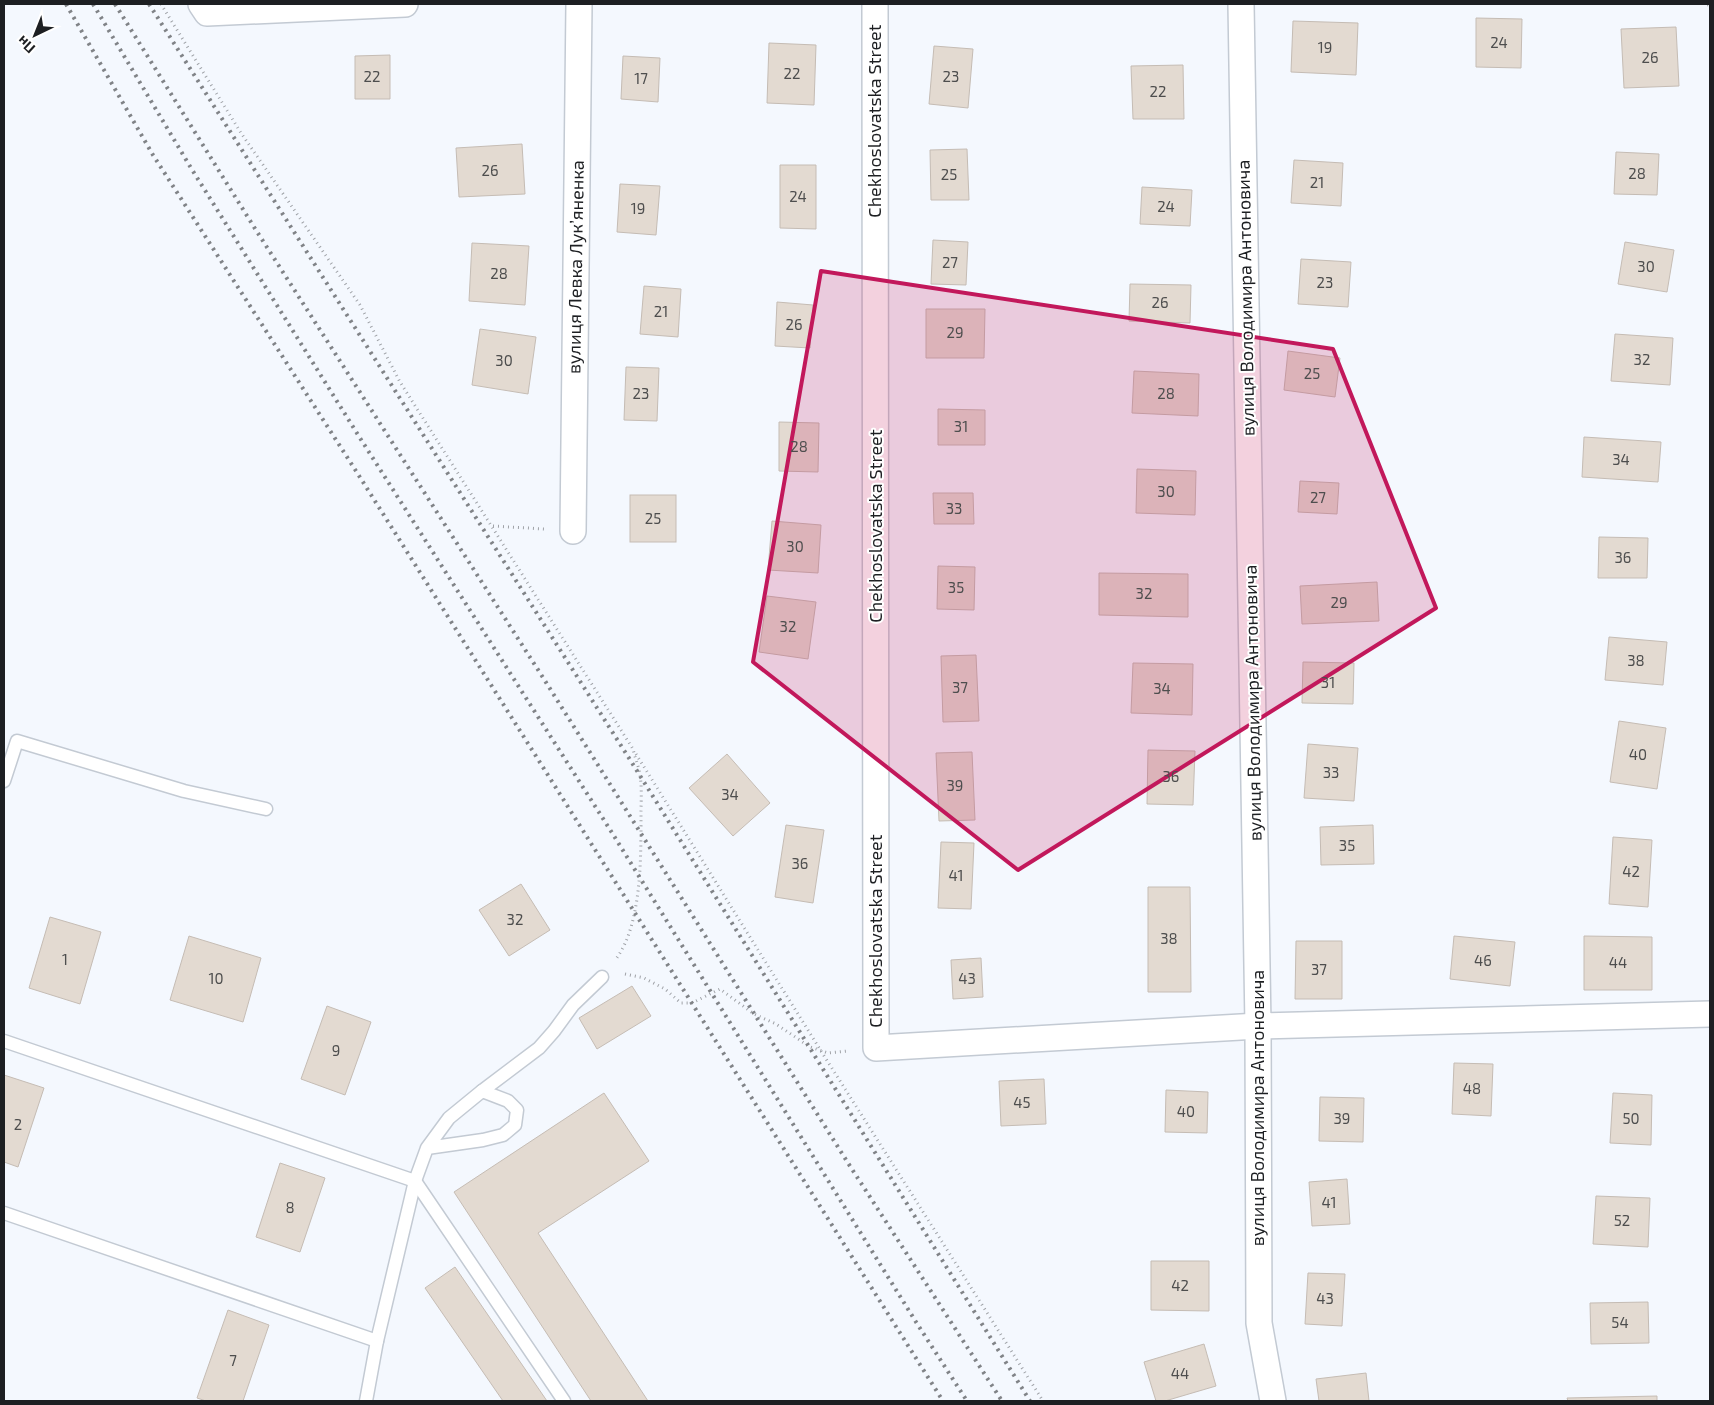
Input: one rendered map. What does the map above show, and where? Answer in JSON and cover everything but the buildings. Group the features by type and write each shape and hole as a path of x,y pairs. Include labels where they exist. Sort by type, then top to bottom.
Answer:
{"street":[{"path":"204,8 405,4"},
{"name":"вулиця Левка Лукʼяненка","path":"573,531 579,4"},
{"name":"Chekhoslovatska Street","path":"875,4 876,1048"},
{"name":"вулиця Володимира Антоновича","path":"1241,4 1258,1026 1259,1323 1272,1401"},
{"path":"876,1048 1258,1026 1710,1014"}],"lane":[{"path":"4,780 17,741 184,791 266,809"},
{"path":"366,1401 377,1341 415,1181 427,1148 448,1118 539,1048 573,1005 602,977"},
{"path":"4,1041 415,1181 564,1401"},
{"path":"427,1148 483,1140 503,1135 515,1124 517,1110 508,1101 482,1091"},
{"path":"4,1213 377,1341"}],"path":[{"path":"161,4 241,133 360,305 400,382 1043,1401"},
{"path":"492,526 573,531"},
{"path":"602,977 623,950 634,914 639,876 641,776 633,749"},
{"path":"602,977 624,974 644,978 665,989 681,1003 692,1004 720,989 754,1014 776,1024 810,1047 828,1053 876,1048"}],"highlighted area":[{"path":"821,271 1333,349 1436,608 1018,870 753,662"}],"railway":[{"path":"66,4 153,155 356,471 943,1401"},
{"path":"93,4 191,168 360,438 609,828 967,1401"},
{"path":"115,4 254,227 542,676 848,1163 1002,1401"},
{"path":"149,4 634,766 1030,1401"}]}
